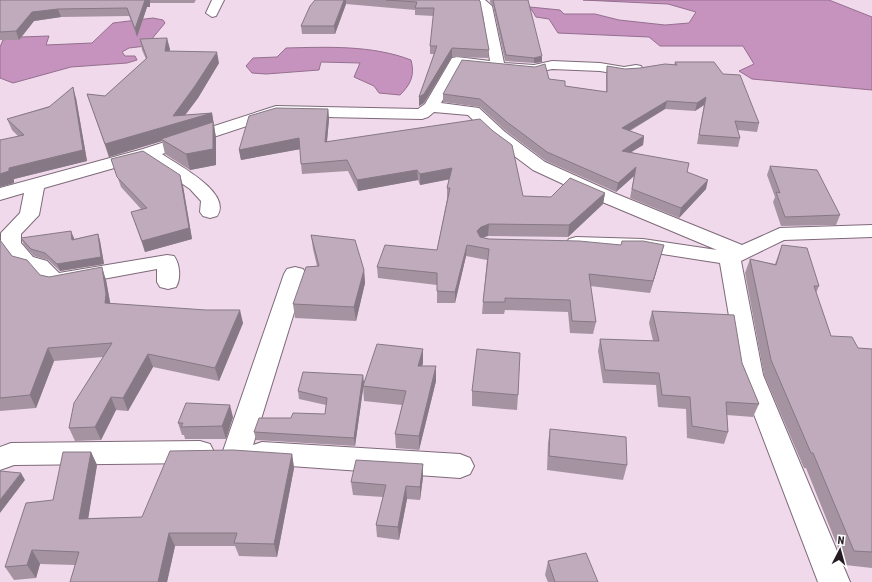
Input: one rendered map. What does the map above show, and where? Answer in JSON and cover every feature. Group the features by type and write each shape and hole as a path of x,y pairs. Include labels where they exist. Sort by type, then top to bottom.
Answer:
{"street":[{"path":"212,13 218,0"},
{"path":"477,0 486,6 489,15 498,66"},
{"path":"0,194 149,153 276,111 422,114 431,107 456,61 534,69 552,65 592,66 624,71 653,68"},
{"path":"431,107 473,111 499,136 539,166 737,255"},
{"path":"149,153 196,185 210,200 210,212"},
{"path":"35,184 29,214 11,233 10,244 26,262 40,266 54,281 167,261 168,282"},
{"path":"559,243 643,245 737,255 780,234 872,230"},
{"path":"737,255 751,375 834,582"},
{"path":"237,451 295,274"},
{"path":"0,459 11,454 237,451 460,466"}],"shaded area":[{"path":"583,0 829,0 872,17 872,90 752,79 739,71 754,64 743,46 660,46 649,37 558,33 549,19 536,17 530,7 560,10 564,14 595,14 619,20 665,25 689,23 696,12 668,4"},
{"path":"153,18 163,20 165,23 146,46 129,48 122,52 125,56 135,56 137,60 127,63 71,67 13,83 0,78 0,47 3,40 21,37 49,36 46,45 92,43 113,23"},
{"path":"318,47 365,49 396,55 411,60 413,70 407,87 400,95 379,93 374,86 354,77 360,63 321,62 319,70 266,74 252,73 246,66 253,58 277,57 286,48"}],"building":[{"path":"0,0 145,0 135,29 127,8 58,9 32,12 16,31 0,32"},
{"path":"315,0 344,0 334,26 301,26 310,6"},
{"path":"386,0 479,0 489,50 452,48 424,94 419,97 437,46 430,46 434,8 415,8 417,2"},
{"path":"493,0 528,0 542,56 534,58 506,55"},
{"path":"167,38 165,51 217,52 173,116 212,113 105,144 87,94 105,96 147,58 140,39"},
{"path":"462,60 535,67 545,64 549,79 565,81 565,86 607,92 607,66 625,69 665,64 677,65 675,62 714,62 723,74 740,75 759,123 735,121 740,138 699,135 706,97 697,103 667,101 622,128 644,136 622,151 689,163 687,172 708,180 681,208 632,189 636,167 618,183 547,152 507,122 480,99 443,94"},
{"path":"73,87 83,150 9,168 9,171 0,174 0,140 24,135 7,119 49,107"},
{"path":"276,108 328,109 325,142 480,119 512,145 523,196 551,197 570,178 605,193 569,225 489,224 481,227 477,231 480,237 489,239 579,241 621,245 622,241 643,241 664,245 653,281 589,274 596,322 572,321 570,300 505,298 505,302 483,302 489,249 467,245 455,292 437,291 437,273 377,267 385,245 437,250 450,188 447,188 452,168 420,174 417,170 357,180 347,160 301,164 299,138 239,150 249,116"},
{"path":"213,122 213,149 186,154 161,139"},
{"path":"143,151 180,175 189,228 142,241 131,212 147,208 117,177 111,159"},
{"path":"770,166 817,170 840,215 785,217 776,192 780,193"},
{"path":"71,231 72,240 98,234 101,257 57,264 45,253 31,249 21,238"},
{"path":"311,235 355,240 364,270 354,307 293,304 306,267 319,266"},
{"path":"0,240 12,256 27,260 40,275 49,277 102,267 106,294 105,303 206,310 240,310 215,368 148,354 123,398 111,397 95,427 69,428 74,403 112,343 48,348 30,395 0,398"},
{"path":"782,245 807,248 819,286 814,286 831,336 852,337 858,348 872,349 872,552 854,551 813,453 811,453 771,360 750,259 776,265"},
{"path":"652,311 734,315 742,363 759,404 726,402 728,432 692,426 690,397 662,395 659,373 605,370 600,339 659,341"},
{"path":"377,344 423,349 418,366 436,366 419,436 395,434 406,391 363,386"},
{"path":"477,349 520,353 518,395 472,391"},
{"path":"303,372 363,375 354,438 254,432 259,418 291,418 293,413 325,414 327,398 298,391"},
{"path":"186,403 230,405 222,426 181,427 183,423 178,423"},
{"path":"550,429 626,437 627,465 549,456"},
{"path":"233,450 292,454 274,544 234,543 237,533 169,533 158,582 70,582 79,552 32,550 27,565 5,567 26,503 53,500 63,452 91,452 79,519 142,517 170,451"},
{"path":"356,460 423,464 420,487 406,486 398,527 376,525 386,485 351,482"},
{"path":"0,471 21,473 0,500"},
{"path":"586,553 598,582 555,582 548,561"}]}
